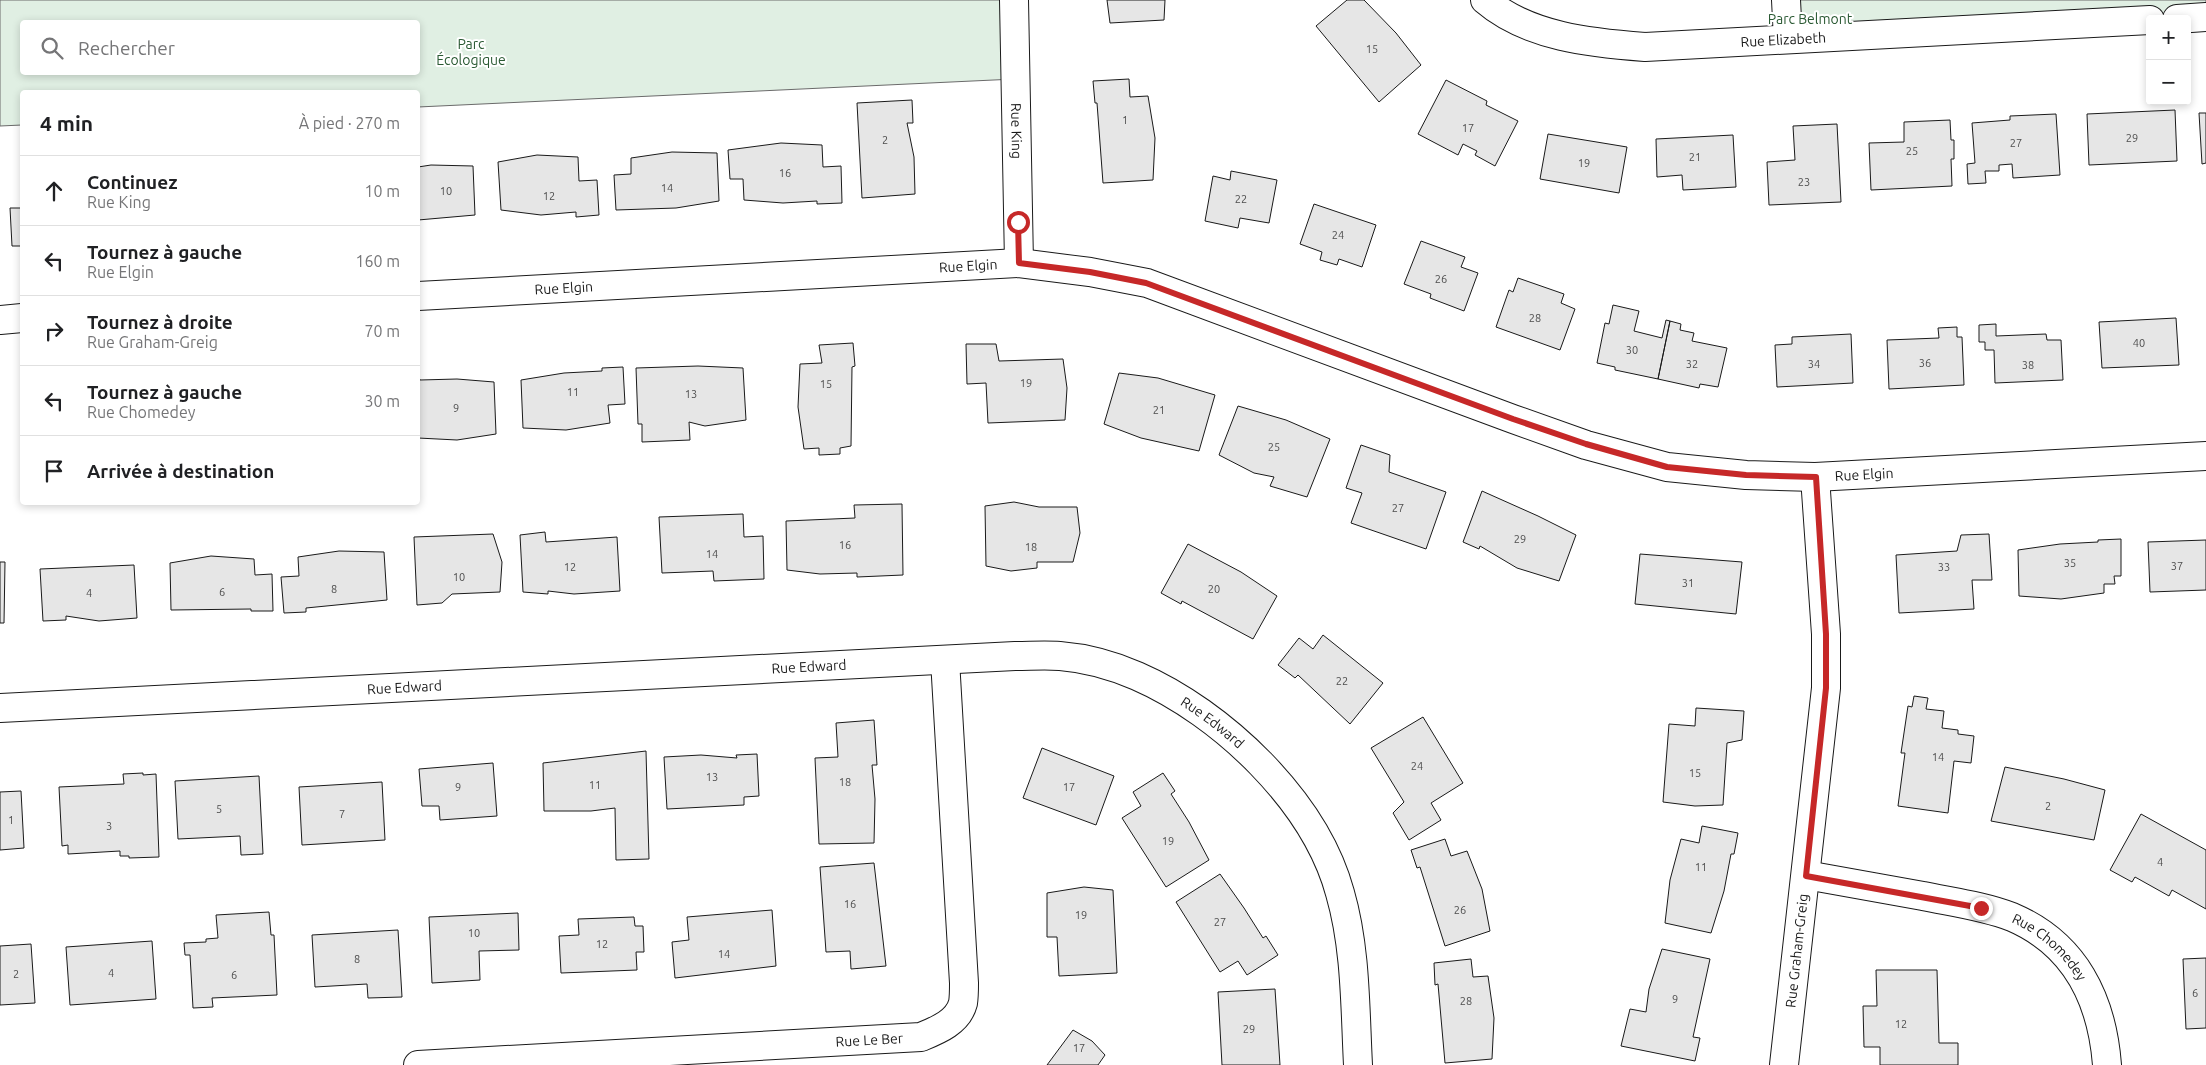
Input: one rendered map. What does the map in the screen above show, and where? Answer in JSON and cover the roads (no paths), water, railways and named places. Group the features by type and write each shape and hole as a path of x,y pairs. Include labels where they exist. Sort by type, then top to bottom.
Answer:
{"street":[{"name":"Rue King","path":"1014,0 1019,263"},
{"name":"Rue Elizabeth","path":"1486,0 1494,7 1530,26 1564,36 1604,44 1645,47 2146,20"},
{"path":"1786,0 1788,39"},
{"path":"2191,18 2206,17"},
{"name":"Rue Elgin","path":"420,296 1019,263 1090,272 1146,283 1513,419 1586,444 1667,467 1746,475 1816,477 2206,456"},
{"path":"0,320 20,318"},
{"name":"Rue Graham-Greig","path":"1784,1065 1826,688 1826,634 1816,477"},
{"name":"Rue Edward","path":"0,708 945,660 1060,656 1097,663 1136,676 1177,698 1210,720 1246,751 1279,784 1306,820 1326,852 1338,884 1349,933 1358,1065"},
{"name":"Rue Le Ber","path":"418,1065 921,1037 939,1030 954,1018 963,1003 964,983 945,660"},
{"name":"Rue Chomedey","path":"1806,876 1966,905 2011,916 2034,928 2058,946 2077,967 2090,991 2100,1022 2107,1065"}],"park label":[{"name":"Parc Belmont","path":"1810,19"},
{"name":"Parc Écologique","path":"471,52"}]}
